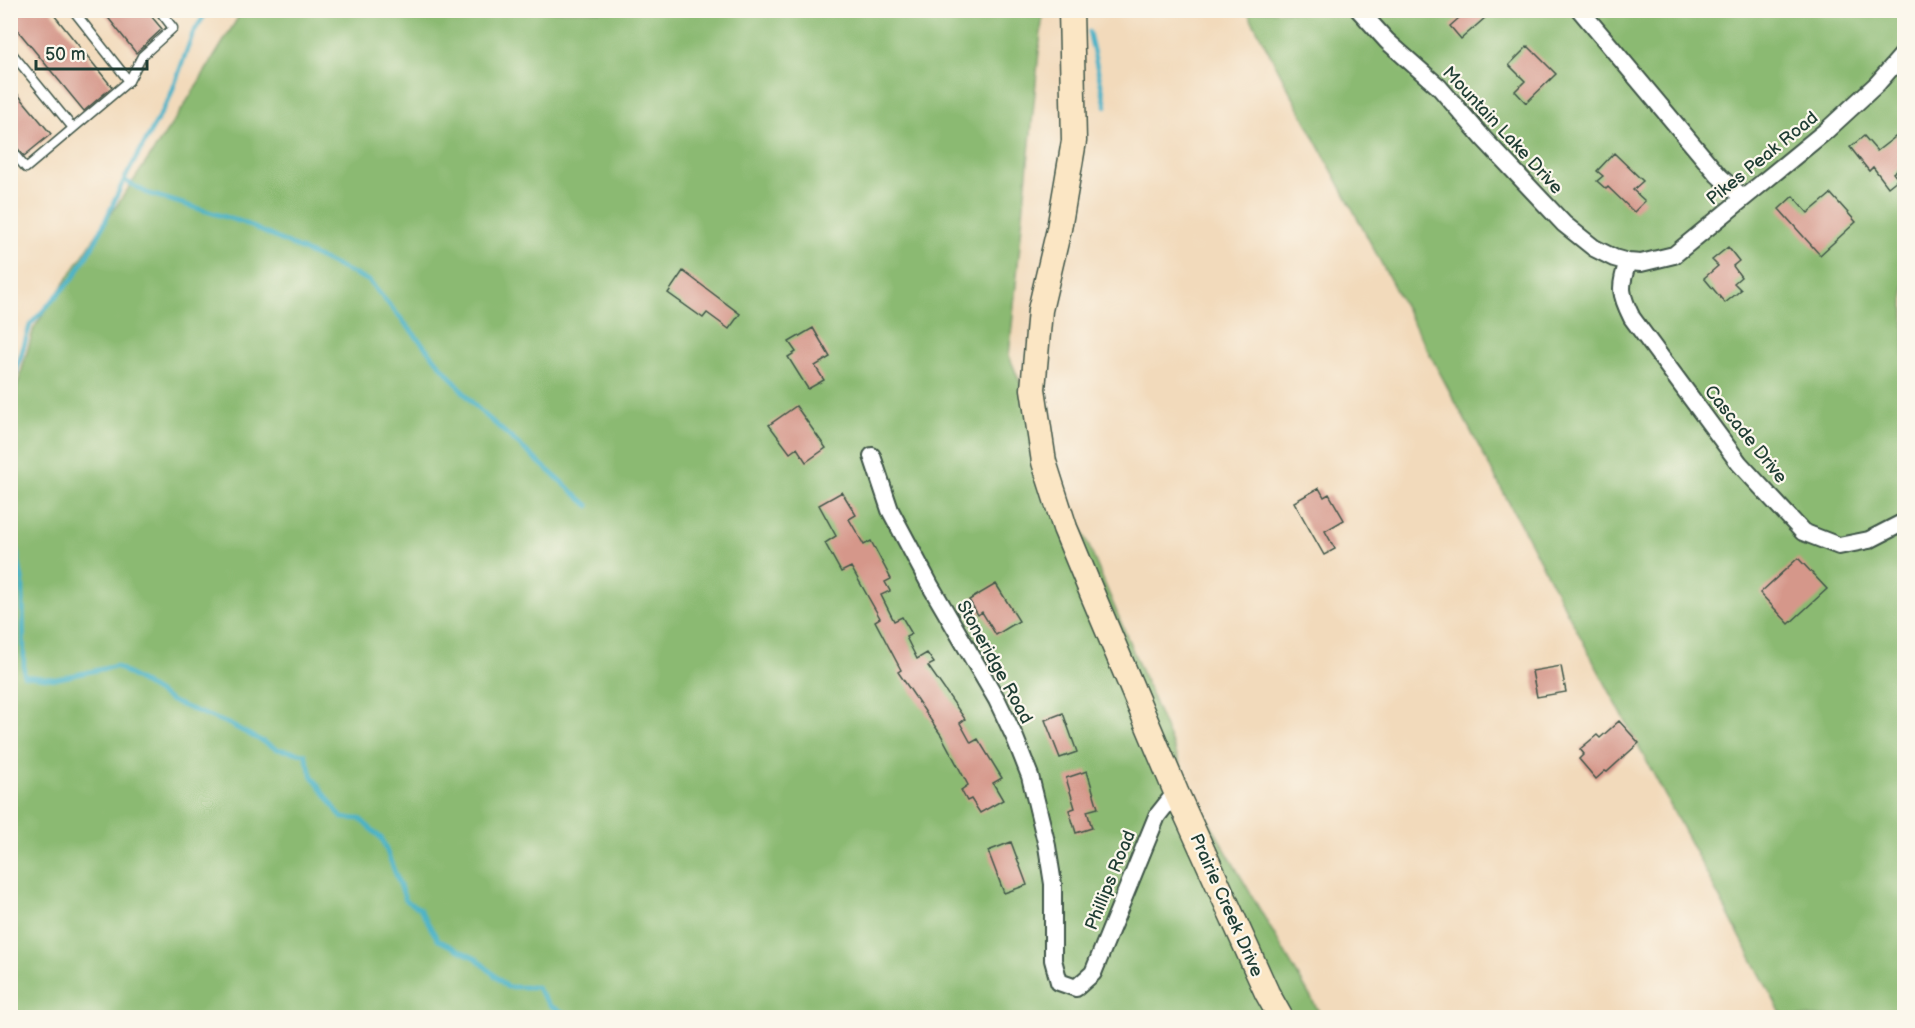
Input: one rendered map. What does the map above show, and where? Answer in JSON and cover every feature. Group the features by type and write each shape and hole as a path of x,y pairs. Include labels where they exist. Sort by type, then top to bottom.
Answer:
{"main road":[{"name":"Prairie Creek Drive","path":"1071,10 1074,141 1059,229 1040,310 1033,389 1044,462 1065,528 1176,792 1266,993 1281,1017"}],"street":[{"name":"Mountain Lake Drive","path":"1359,10 1387,41 1439,87 1484,139 1564,224 1594,248 1628,262"},
{"path":"1580,10 1718,175 1743,198"},
{"name":"Pikes Peak Road","path":"1628,262 1641,263 1674,255 1827,130 1877,84 1905,53"},
{"name":"Cascade Drive","path":"1628,262 1622,281 1622,298 1632,318 1739,463 1803,532 1839,546 1869,540 1905,522"},
{"name":"Stoneridge Road","path":"872,456 890,510 930,585 997,700 1015,738 1030,776 1053,884 1053,960 1059,982 1076,988 1081,984"},
{"name":"Phillips Road","path":"1081,984 1093,973 1157,816 1176,792"}],"lane":[{"path":"73,10 129,81"},
{"path":"10,149 26,168 129,81 142,56 173,28 159,10"},
{"path":"10,51 73,128"}],"green space":[{"path":"242,11 1043,11 1009,356 1193,794 1322,1017 11,1017 10,411 34,328 184,106"},
{"path":"1247,11 1904,11 1904,1017 1783,1017"}],"building":[{"path":"10,10 50,10 112,87 84,111 10,21"},
{"path":"102,10 146,10 162,29 136,53"},
{"path":"1453,10 1494,10 1461,39 1450,26 1459,18"},
{"path":"1528,46 1556,74 1526,103 1515,91 1525,81 1509,65"},
{"path":"10,85 51,134 24,156 15,145 10,143"},
{"path":"1899,134 1905,141 1905,164 1893,173 1898,179 1888,187 1873,167 1869,171 1850,147 1864,136 1877,151"},
{"path":"1614,153 1643,181 1633,190 1645,201 1634,212 1608,187 1606,189 1597,181 1603,176 1597,171"},
{"path":"1831,194 1856,222 1820,255 1779,209 1793,196 1808,213"},
{"path":"1728,247 1739,261 1733,266 1741,277 1734,283 1741,290 1725,303 1704,278 1718,266 1712,260"},
{"path":"683,271 740,314 729,329 707,313 703,318 668,293"},
{"path":"813,328 830,357 815,366 824,380 808,389 788,357 796,352 789,342"},
{"path":"796,406 826,448 806,462 797,448 790,453 769,425"},
{"path":"1319,488 1324,497 1329,494 1344,520 1325,531 1335,549 1324,555 1294,502"},
{"path":"842,492 856,515 849,519 864,545 871,541 891,579 885,582 890,591 881,595 894,621 902,617 912,634 906,637 917,659 927,653 934,663 928,666 965,719 960,723 971,743 978,739 1002,778 993,783 1003,800 980,813 971,799 967,801 961,790 968,785 941,735 898,672 901,670 875,621 880,618 851,567 841,572 825,543 836,536 819,505"},
{"path":"1798,558 1827,589 1789,624 1760,593"},
{"path":"996,584 1019,621 996,635 982,612 978,615 969,600"},
{"path":"1561,666 1566,692 1537,697 1532,671"},
{"path":"1063,713 1077,752 1060,758 1045,720"},
{"path":"1619,721 1639,743 1596,779 1579,759 1584,754 1580,749 1597,735 1600,738"},
{"path":"1087,771 1098,808 1087,811 1092,828 1076,833 1069,810 1075,808 1066,778"},
{"path":"1011,842 1027,885 1004,893 988,851"}],"waterway":[{"path":"10,393 30,325 74,277 97,239 124,180 170,97 193,33 208,10"},
{"path":"1089,32 1106,106"},
{"path":"124,180 147,193 242,222 369,281 477,408 589,506"},
{"path":"10,517 23,583 24,676 56,679 116,666 173,702 229,724 277,749 305,754 312,776 342,818 360,819 382,839 406,901 419,908 438,940 477,959 507,987 536,987 550,1006 575,1018"}]}
